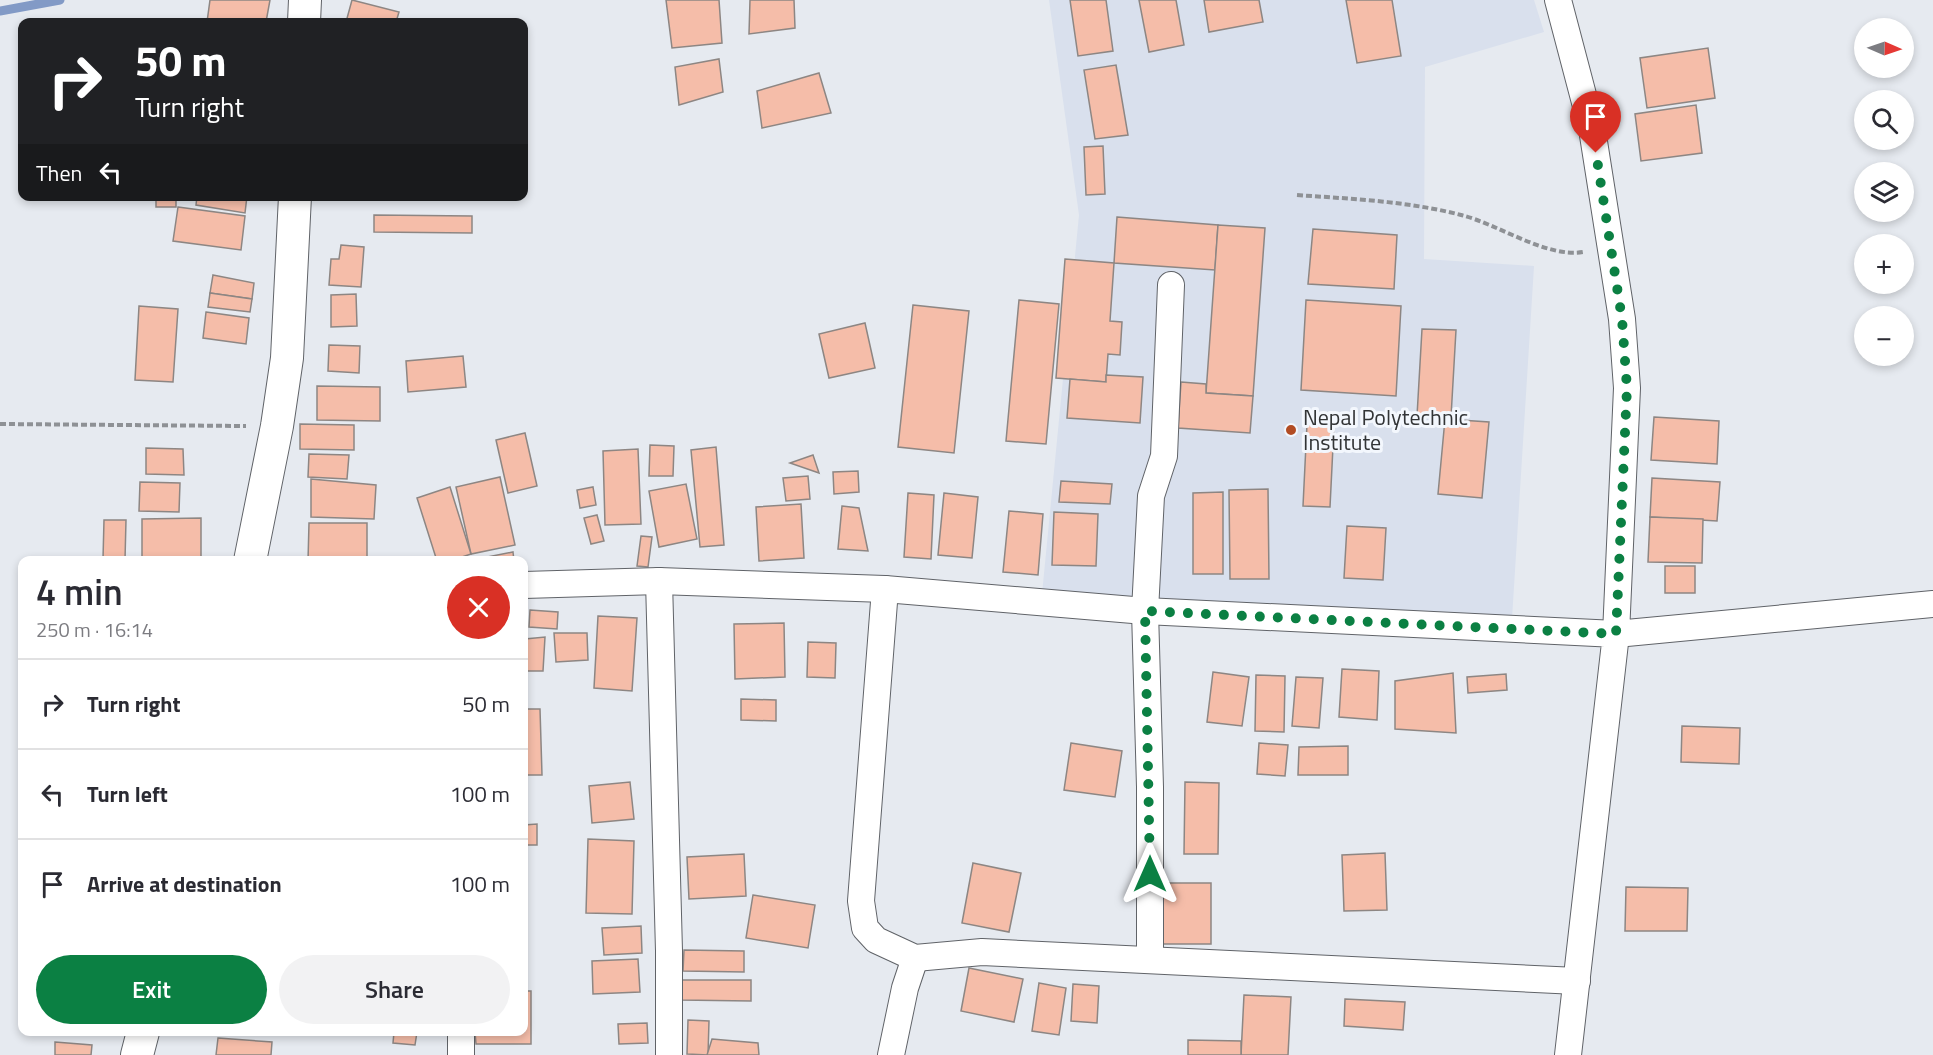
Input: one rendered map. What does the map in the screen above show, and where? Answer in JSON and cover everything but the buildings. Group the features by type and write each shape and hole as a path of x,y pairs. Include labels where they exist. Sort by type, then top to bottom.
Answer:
{"street":[{"path":"304,18 305,0"},
{"path":"1558,0 1592,129 1622,319 1627,388 1616,634 1568,1055"},
{"path":"251,556 277,426 287,358 295,201"},
{"path":"1150,960 1150,787 1145,611 1151,496 1164,456 1171,285"},
{"path":"528,585 659,581 885,589 1145,611 1616,634 1933,604"},
{"path":"659,581 669,1055"},
{"path":"885,589 861,901 865,928 876,940 915,958 982,952 1577,981"},
{"path":"891,1055 915,958"},
{"path":"137,1055 142,1036"},
{"path":"460,1036 461,1055"}],"path":[{"path":"1296,195 1404,202 1453,213 1499,227 1558,250 1575,253 1611,247"},
{"path":"0,424 277,426"}],"shaded area":[{"name":"Nepal Polytechnic Institute","path":"1049,0 1534,0 1544,32 1425,67 1424,259 1534,266 1512,619 1042,594 1079,215"}],"waterway":[{"path":"0,11 60,0"}],"place":[{"name":"Nepal Polytechnic Institute","path":"1291,430"}],"route":[{"path":"1150,874 1145,611 1616,634 1627,388 1622,319 1596,153"}]}
